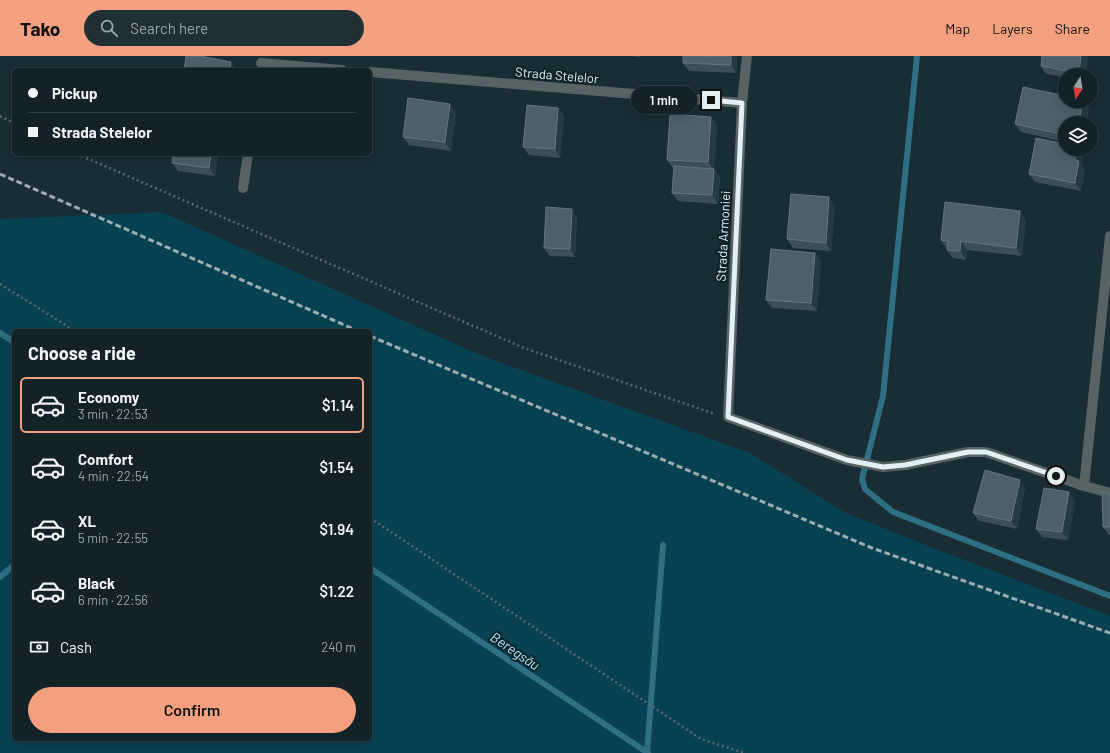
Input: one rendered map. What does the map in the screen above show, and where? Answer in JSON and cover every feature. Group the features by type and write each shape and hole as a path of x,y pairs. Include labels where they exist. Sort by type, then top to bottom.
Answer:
{"street":[{"name":"Strada Armoniei","path":"728,417 742,103 747,56"},
{"path":"261,63 319,68"},
{"name":"Strada Stelelor","path":"372,72 742,103"},
{"path":"243,188 248,156"},
{"path":"1084,486 1110,236"},
{"path":"728,417 847,460 883,467 905,465 968,452 986,452 1084,486 1110,493"}],"path":[{"path":"0,116 12,122"},
{"path":"81,156 524,348 728,417"},
{"path":"0,284 72,329"},
{"path":"372,519 701,739 744,753"}],"shaded area":[{"path":"162,212 480,355 750,453 844,512 1110,616 1110,753 0,753 0,219"}],"building":[{"path":"186,56 200,56 231,62 230,68 184,68"},
{"path":"683,56 731,56 731,65 683,63"},
{"path":"1042,56 1081,56 1080,68 1058,69 1041,66"},
{"path":"1023,87 1058,94 1058,108 1082,108 1080,116 1058,116 1058,133 1015,124"},
{"path":"408,98 450,104 445,142 403,137"},
{"path":"527,105 558,108 555,149 523,147"},
{"path":"670,114 711,117 708,162 667,160"},
{"path":"1036,138 1058,143 1058,156 1076,156 1075,160 1079,161 1075,183 1029,174"},
{"path":"173,156 211,156 209,168 172,163"},
{"path":"674,166 714,169 712,195 672,193"},
{"path":"791,194 829,197 826,243 787,239"},
{"path":"945,202 1020,211 1016,248 961,241 960,251 947,250 948,241 941,240"},
{"path":"546,207 572,209 570,249 544,248"},
{"path":"771,249 815,253 811,303 766,300"},
{"path":"985,470 1020,480 1011,521 973,513"},
{"path":"1044,488 1069,492 1062,532 1036,529"},
{"path":"1102,492 1110,494 1110,527 1103,527"}],"waterway":[{"path":"917,56 883,396 862,479 865,489 893,512 1110,596"},
{"name":"Beregsău","path":"0,333 12,341"},
{"path":"647,753 663,545"},
{"path":"0,577 12,567"},
{"name":"Beregsău","path":"372,569 648,753"}],"railway":[{"path":"0,174 353,329"},
{"path":"372,337 872,548 1110,633"}],"route":[{"path":"711,100 742,103 728,417 847,460 883,467 905,465 968,452 986,452 1056,476"}]}
